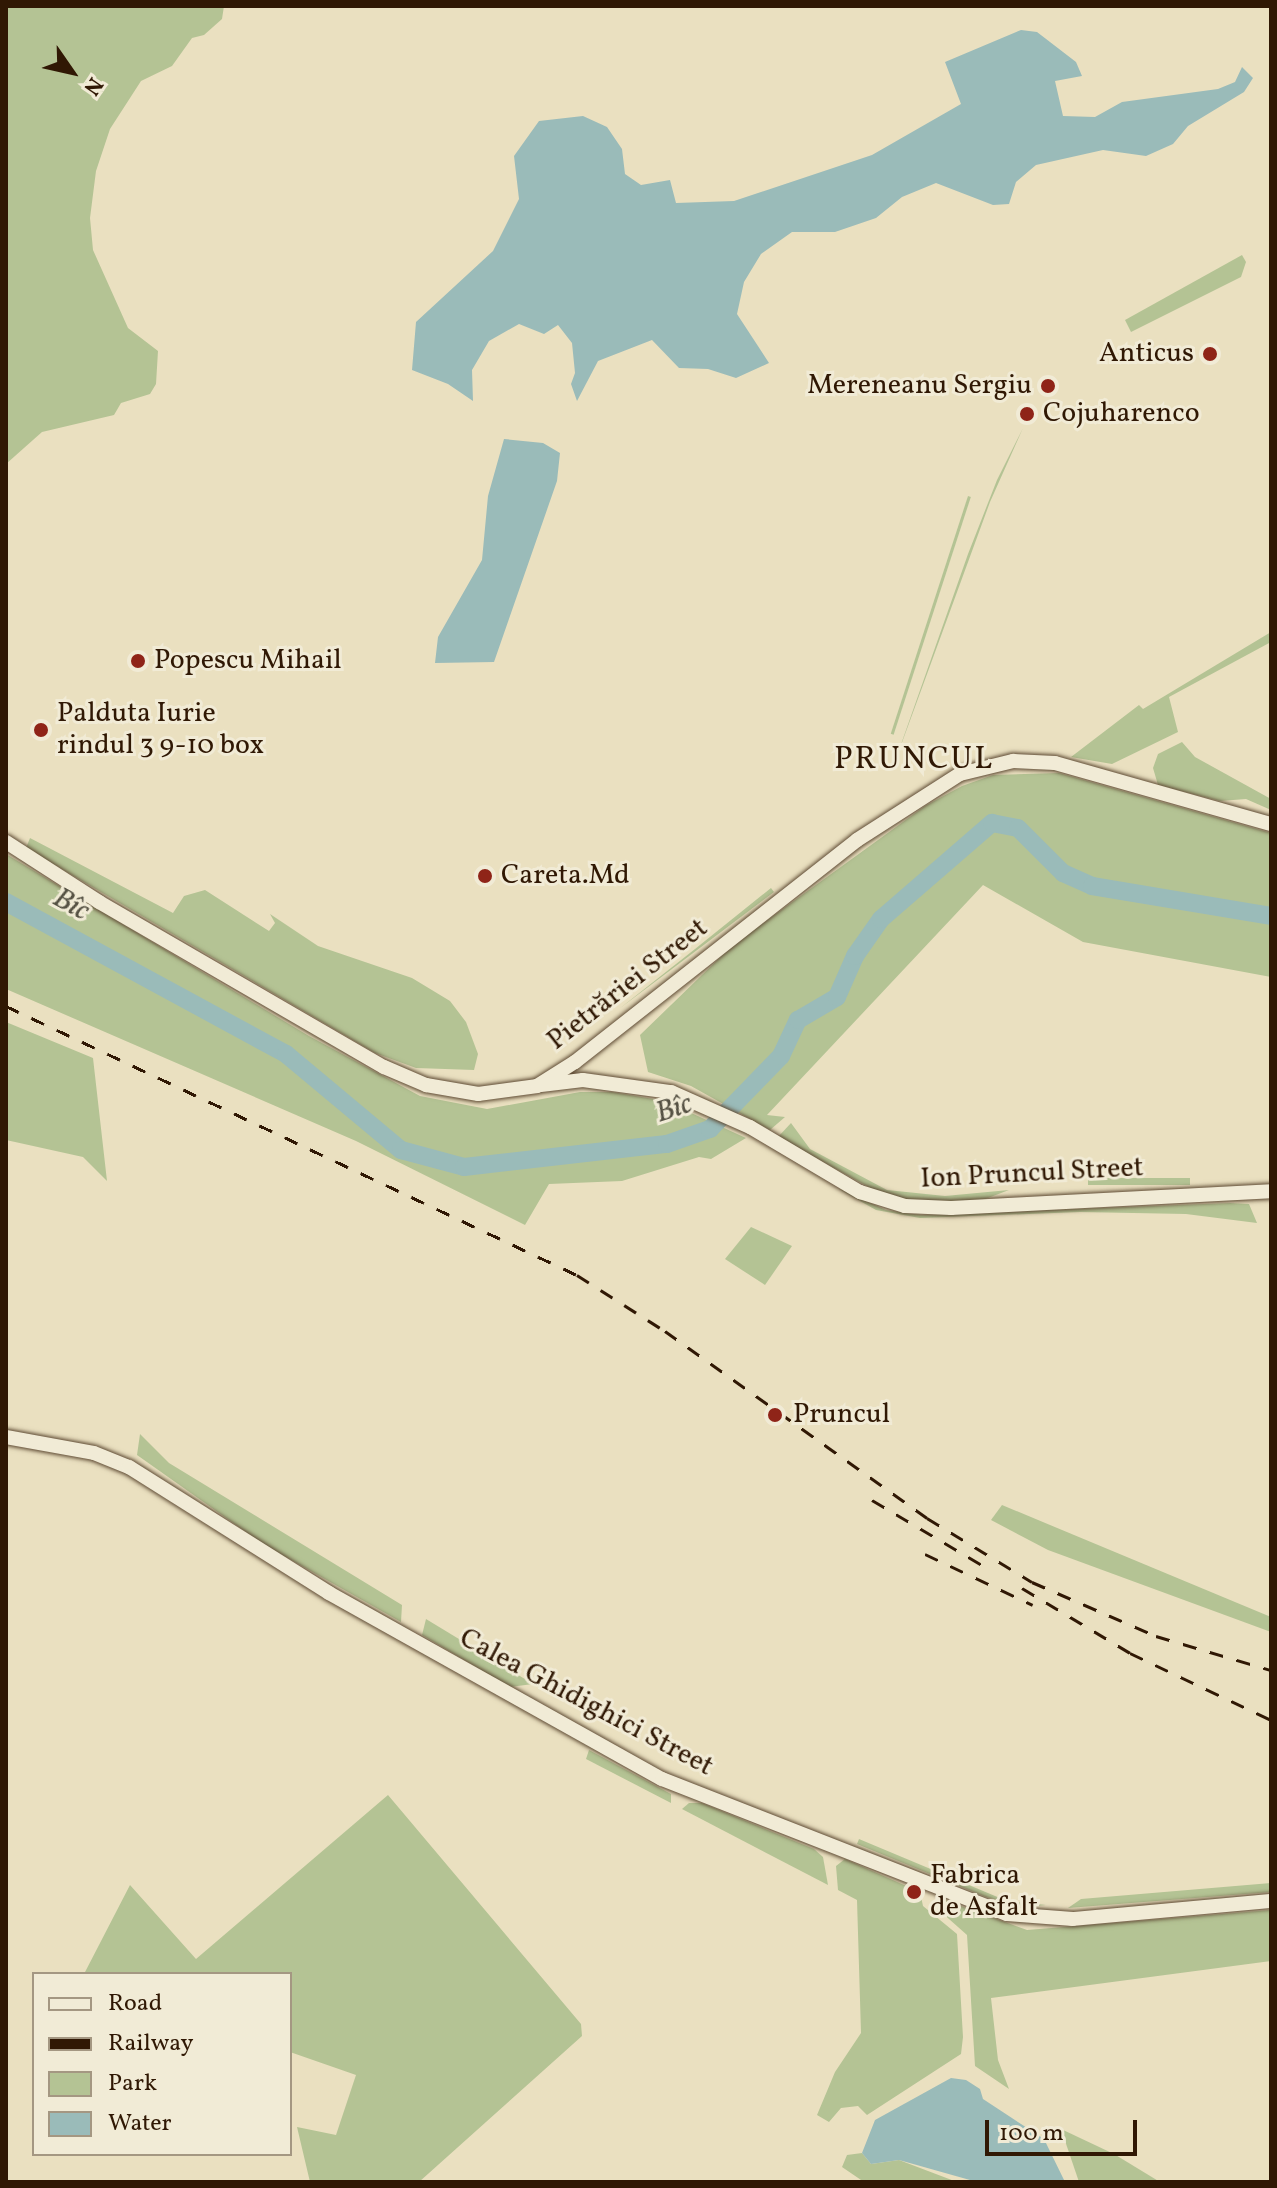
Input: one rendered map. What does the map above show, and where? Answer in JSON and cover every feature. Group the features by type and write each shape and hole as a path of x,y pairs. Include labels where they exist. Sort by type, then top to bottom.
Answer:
{"street":[{"name":"Pietrăriei Street","path":"6,844 384,1067 455,1093 537,1086 575,1062 857,840 960,774 1013,761 1055,763 1271,824"},
{"name":"Ion Pruncul Street","path":"537,1086 583,1080 621,1082 701,1104 750,1127 860,1192 905,1206 951,1208 1271,1191"},
{"name":"Calea Ghidighici Street","path":"6,1437 94,1453 129,1467 329,1593 662,1779 1007,1914 1073,1919 1271,1901"}],"green space":[{"path":"6,6 224,6 222,19 204,35 192,38 172,66 141,81 110,129 96,171 90,218 93,250 128,328 158,351 156,384 150,394 121,403 114,415 42,432 6,464"},
{"path":"1242,255 1246,262 1241,277 1131,332 1125,320"},
{"path":"1023,428 990,502 893,767 968,554 997,480"},
{"path":"968,496 971,497 894,735 891,734"},
{"path":"1271,632 1271,642 1169,697 1178,732 1112,764 1071,757 1139,705 1143,709"},
{"path":"1182,742 1195,757 1271,799 1271,810 1246,799 1220,801 1158,785 1153,768 1158,754"},
{"path":"1059,773 1271,833 1271,977 1083,942 983,885 767,1115 785,1117 770,1130 691,1086 648,1072 640,1035 733,945 925,806 962,786 993,775"},
{"path":"30,838 173,913 184,896 205,890 269,931 275,923 270,914 318,946 412,978 450,1001 466,1022 478,1054 474,1070 416,1068 375,1053 26,848"},
{"path":"6,854 309,1036 420,1096 487,1109 580,1092 612,1092 665,1101 746,1138 711,1159 699,1157 622,1181 549,1184 525,1225 356,1141 6,989"},
{"path":"771,888 774,892 619,1009 695,949"},
{"path":"6,1022 93,1058 107,1181 83,1157 6,1140"},
{"path":"791,1123 810,1149 887,1190 945,1196 1009,1190 980,1201 922,1203 885,1196 778,1137"},
{"path":"1088,1178 1190,1178 1190,1185 1088,1185"},
{"path":"837,1188 886,1210 921,1215 1230,1203 1249,1204 1257,1223 1186,1214 1080,1212 920,1218 876,1210"},
{"path":"751,1227 792,1246 765,1285 725,1259"},
{"path":"140,1434 169,1463 402,1605 401,1622 263,1544 137,1455"},
{"path":"1002,1505 1271,1617 1271,1632 1048,1550 991,1520"},
{"path":"426,1619 533,1684 510,1687 422,1635"},
{"path":"589,1750 671,1794 671,1803 586,1759"},
{"path":"388,1795 581,2024 582,2036 419,2182 310,2182 297,2127 336,2135 356,2075 292,2053 292,1972 85,1972 130,1885 196,1959"},
{"path":"689,1803 702,1803 814,1849 823,1857 828,1885 682,1809"},
{"path":"859,1839 1007,1901 1046,1905 1024,1907 986,1897 857,1844"},
{"path":"845,1859 920,1892 923,1906 957,1934 963,2037 961,2054 867,2115 858,2106 841,2108 829,2122 817,2115 835,2072 861,2033 857,1900 838,1890 836,1866"},
{"path":"1271,1883 1271,1892 1068,1908 1081,1899"},
{"path":"936,1897 1027,1930 1271,1910 1271,1961 991,1998 998,2060 1009,2089 975,2066 967,1935 940,1911"},
{"path":"1061,2129 1114,2154 1160,2182 1079,2182"},
{"path":"862,2153 871,2164 899,2160 957,2182 864,2182 842,2167 847,2155"}],"water":[{"path":"1021,30 1037,32 1076,62 1082,76 1055,81 1063,116 1095,117 1122,102 1218,89 1235,82 1242,67 1253,78 1244,92 1188,126 1173,144 1146,156 1103,150 1036,165 1016,182 1009,204 993,205 936,183 902,197 876,218 835,232 792,232 761,254 744,282 737,314 769,363 736,378 708,369 679,368 652,340 598,361 577,401 571,384 575,373 572,343 558,325 544,334 519,324 489,341 472,370 473,401 448,384 412,370 416,322 493,251 519,199 514,156 539,121 583,116 607,127 622,149 625,174 641,185 670,180 676,203 734,201 872,155 961,104 945,62"},
{"path":"504,439 543,443 560,453 557,481 494,662 435,663 438,637 482,560 488,496"},
{"path":"951,2078 966,2080 980,2089 983,2099 1044,2139 1065,2182 977,2182 899,2160 871,2164 862,2153 875,2120"}],"waterway":[{"name":"Bîc","path":"6,902 286,1054 401,1150 464,1167 667,1144 710,1129 781,1056 798,1020 837,997 855,956 881,919 992,823 1018,828 1063,873 1092,886 1271,916"}],"railway":[{"path":"6,1006 577,1275 665,1331 927,1518 1032,1582 1156,1636 1271,1670"},
{"path":"872,1500 992,1571"},
{"path":"925,1554 1033,1605"},
{"path":"1022,1588 1130,1653 1271,1720"}],"place":[{"name":"Anticus","path":"1210,354"},
{"name":"Mereneanu Sergiu","path":"1048,386"},
{"name":"Cojuharenco","path":"1027,414"},
{"name":"Popescu Mihail","path":"138,661"},
{"name":"Palduta Iurie rindul 3 9-10 box","path":"41,730"},
{"name":"Careta.Md","path":"485,876"},
{"name":"Pruncul","path":"775,1415"},
{"name":"Fabrica de Asfalt","path":"914,1892"}],"district":[{"name":"PRUNCUL","path":"914,760"}]}
